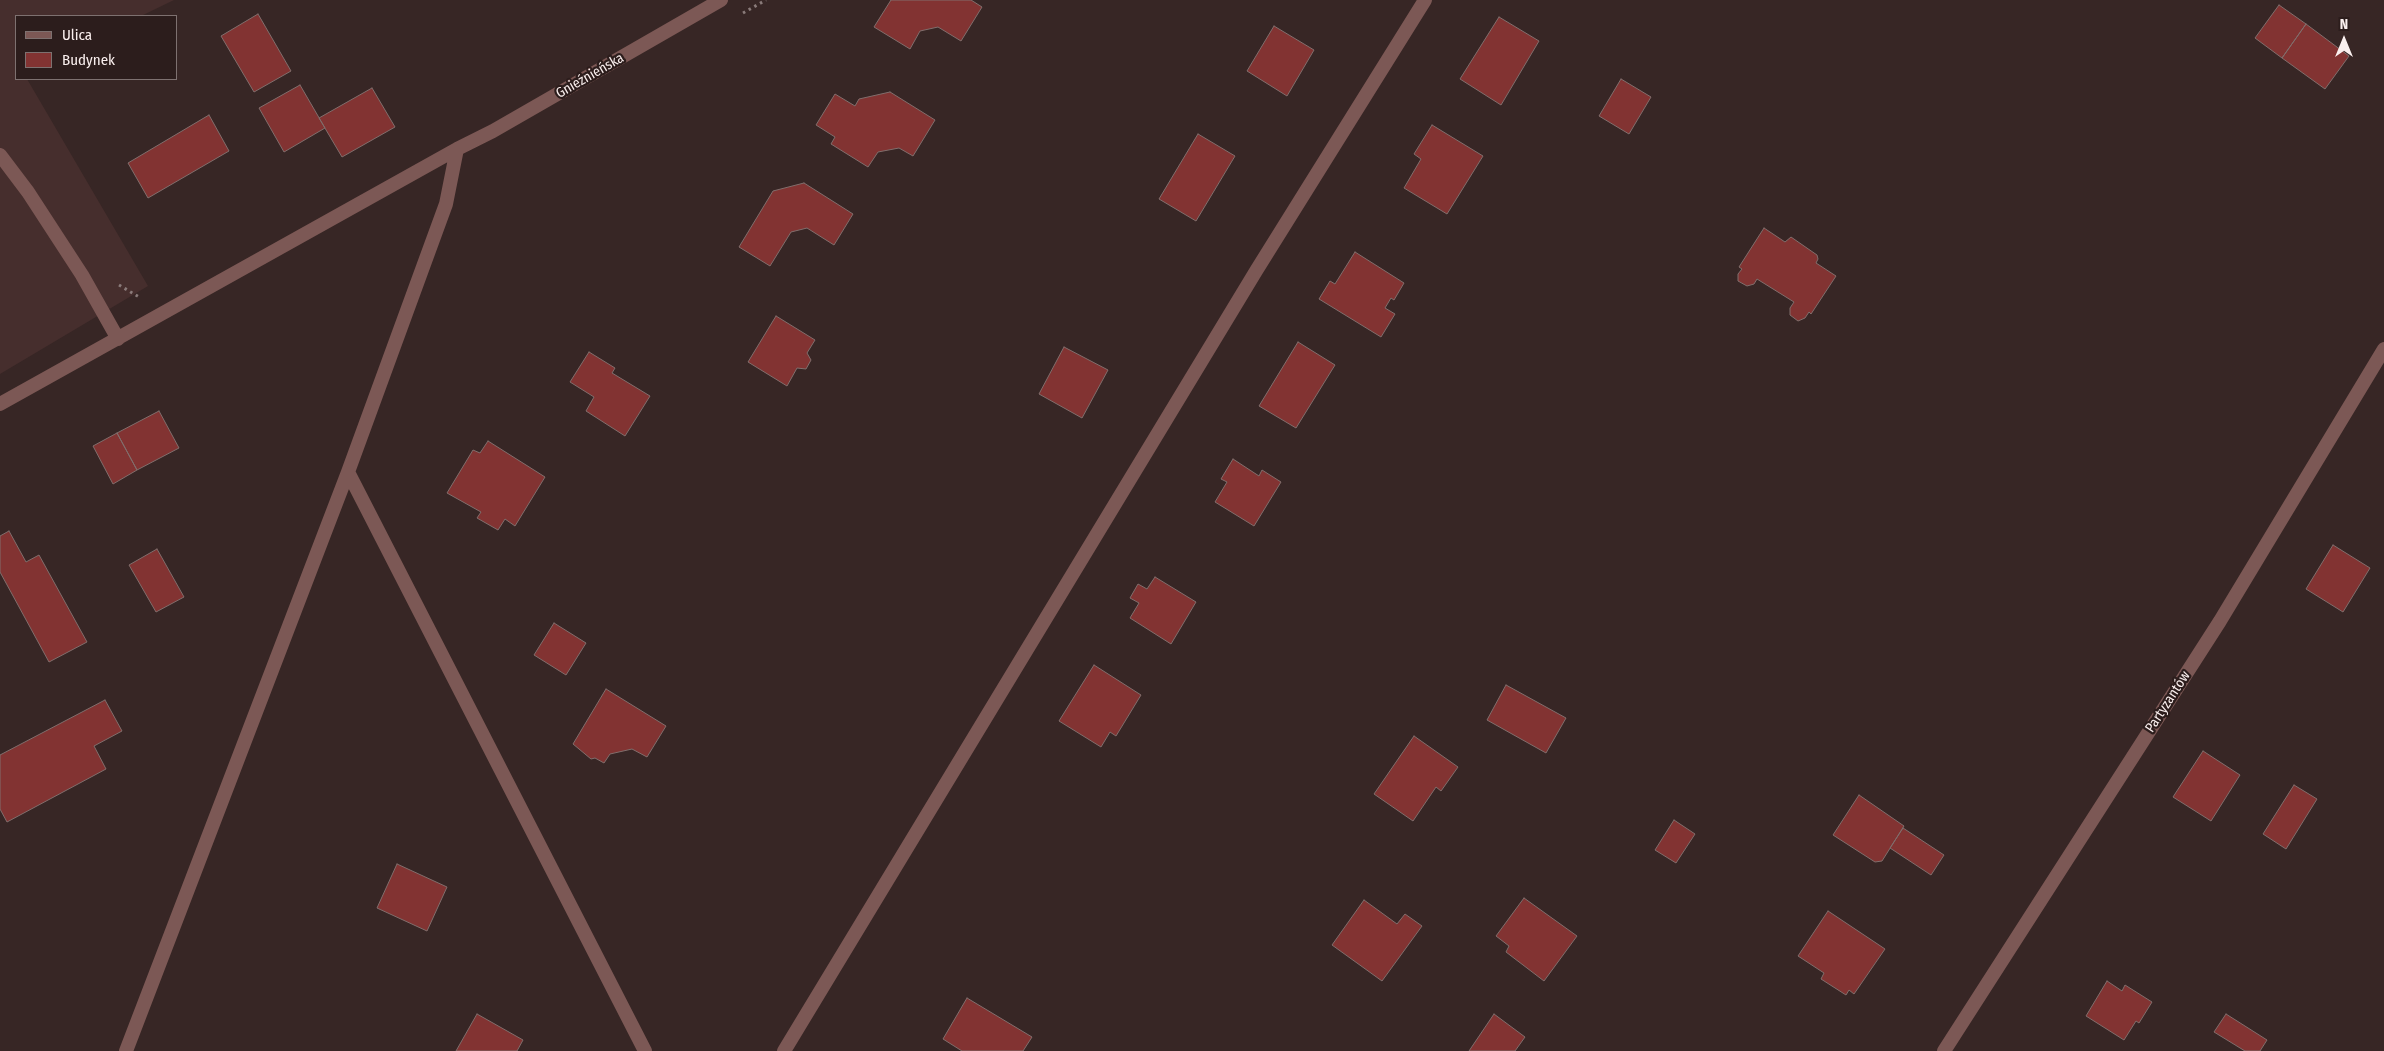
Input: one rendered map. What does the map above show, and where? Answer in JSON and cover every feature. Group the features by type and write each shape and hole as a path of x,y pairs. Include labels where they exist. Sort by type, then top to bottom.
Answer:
{"street":[{"name":"Gnieźnieńska","path":"0,404 457,149 493,131 721,0"},
{"path":"784,1051 1256,271 1425,0"},
{"path":"126,1051 348,472 446,204 457,149"},
{"path":"0,155 28,192 82,275 118,338"},
{"name":"Partyzantów","path":"1944,1051 2220,621 2384,349"},
{"path":"348,472 645,1051"}],"shaded area":[{"path":"0,0 174,0 143,15 15,15 15,80 28,80 148,286 0,374"}],"building":[{"path":"891,0 971,0 982,7 961,41 938,27 920,31 910,49 874,27"},
{"path":"2279,5 2306,24 2282,58 2255,38"},
{"path":"258,14 291,71 254,92 221,36"},
{"path":"1499,17 1539,41 1501,105 1460,79"},
{"path":"2306,24 2349,56 2325,89 2282,58"},
{"path":"1274,26 1314,50 1287,96 1247,71"},
{"path":"1621,79 1651,97 1629,134 1599,116"},
{"path":"300,85 325,128 284,152 259,108"},
{"path":"372,88 395,127 342,157 319,118"},
{"path":"890,92 935,120 913,156 899,148 878,152 868,167 831,144 835,137 816,125 835,94 855,106 859,99"},
{"path":"209,115 229,151 148,198 128,163"},
{"path":"1432,125 1483,156 1447,214 1404,188 1421,159 1414,154"},
{"path":"1198,134 1235,156 1196,221 1159,199"},
{"path":"804,183 853,214 834,245 807,228 791,232 770,266 739,247 773,191"},
{"path":"1764,228 1785,242 1791,237 1817,255 1816,263 1836,276 1811,314 1809,312 1805,318 1798,321 1790,315 1790,308 1794,302 1757,279 1754,284 1747,286 1738,281 1738,274 1742,269 1739,267"},
{"path":"1355,252 1404,283 1394,300 1391,298 1385,308 1395,314 1381,337 1319,299 1330,281 1335,284"},
{"path":"776,316 815,340 807,353 811,360 806,369 797,368 787,386 748,362"},
{"path":"1298,342 1335,365 1296,428 1259,406"},
{"path":"1064,347 1108,370 1082,418 1039,394"},
{"path":"589,352 615,368 612,373 650,396 625,436 586,411 594,397 570,382"},
{"path":"159,411 179,448 137,470 117,433"},
{"path":"117,433 137,470 113,484 93,446"},
{"path":"488,441 545,477 515,526 505,519 498,530 477,518 481,512 447,493 473,450 480,453"},
{"path":"1233,459 1259,476 1262,470 1281,482 1254,526 1215,502 1227,482 1221,479"},
{"path":"9,531 26,562 39,555 87,642 49,662 0,572 0,536"},
{"path":"2333,545 2370,568 2343,612 2306,589"},
{"path":"157,549 184,597 156,612 129,565"},
{"path":"1155,577 1196,602 1171,644 1130,618 1139,603 1130,598 1138,584 1147,589"},
{"path":"554,623 586,643 566,675 534,655"},
{"path":"1094,665 1141,695 1116,736 1110,732 1101,747 1059,721"},
{"path":"1506,685 1566,718 1546,753 1487,720"},
{"path":"606,689 666,726 647,757 632,749 610,754 604,763 595,758 591,759 573,744"},
{"path":"105,700 122,731 94,746 106,769 7,822 0,809 0,755"},
{"path":"1414,736 1458,767 1441,791 1436,787 1413,821 1374,794"},
{"path":"2203,751 2240,775 2211,821 2173,797"},
{"path":"2294,785 2317,799 2286,849 2263,834"},
{"path":"1859,795 1904,826 1882,861 1875,862 1833,835"},
{"path":"1674,820 1695,834 1676,863 1655,850"},
{"path":"1903,828 1944,855 1931,875 1890,848"},
{"path":"397,864 447,887 427,931 377,908"},
{"path":"1524,898 1577,936 1544,981 1506,952 1509,946 1496,936"},
{"path":"1364,900 1397,924 1405,914 1422,926 1382,981 1332,945"},
{"path":"1828,911 1885,949 1854,994 1849,990 1846,995 1821,979 1824,973 1798,956"},
{"path":"2107,981 2122,991 2125,985 2152,1002 2139,1023 2136,1021 2124,1040 2086,1016"},
{"path":"967,998 1032,1037 1023,1051 962,1051 943,1039"},
{"path":"477,1014 523,1040 517,1051 456,1051"},
{"path":"1494,1014 1525,1037 1515,1051 1469,1051"},
{"path":"2226,1014 2267,1040 2260,1051 2245,1051 2214,1032"}]}
